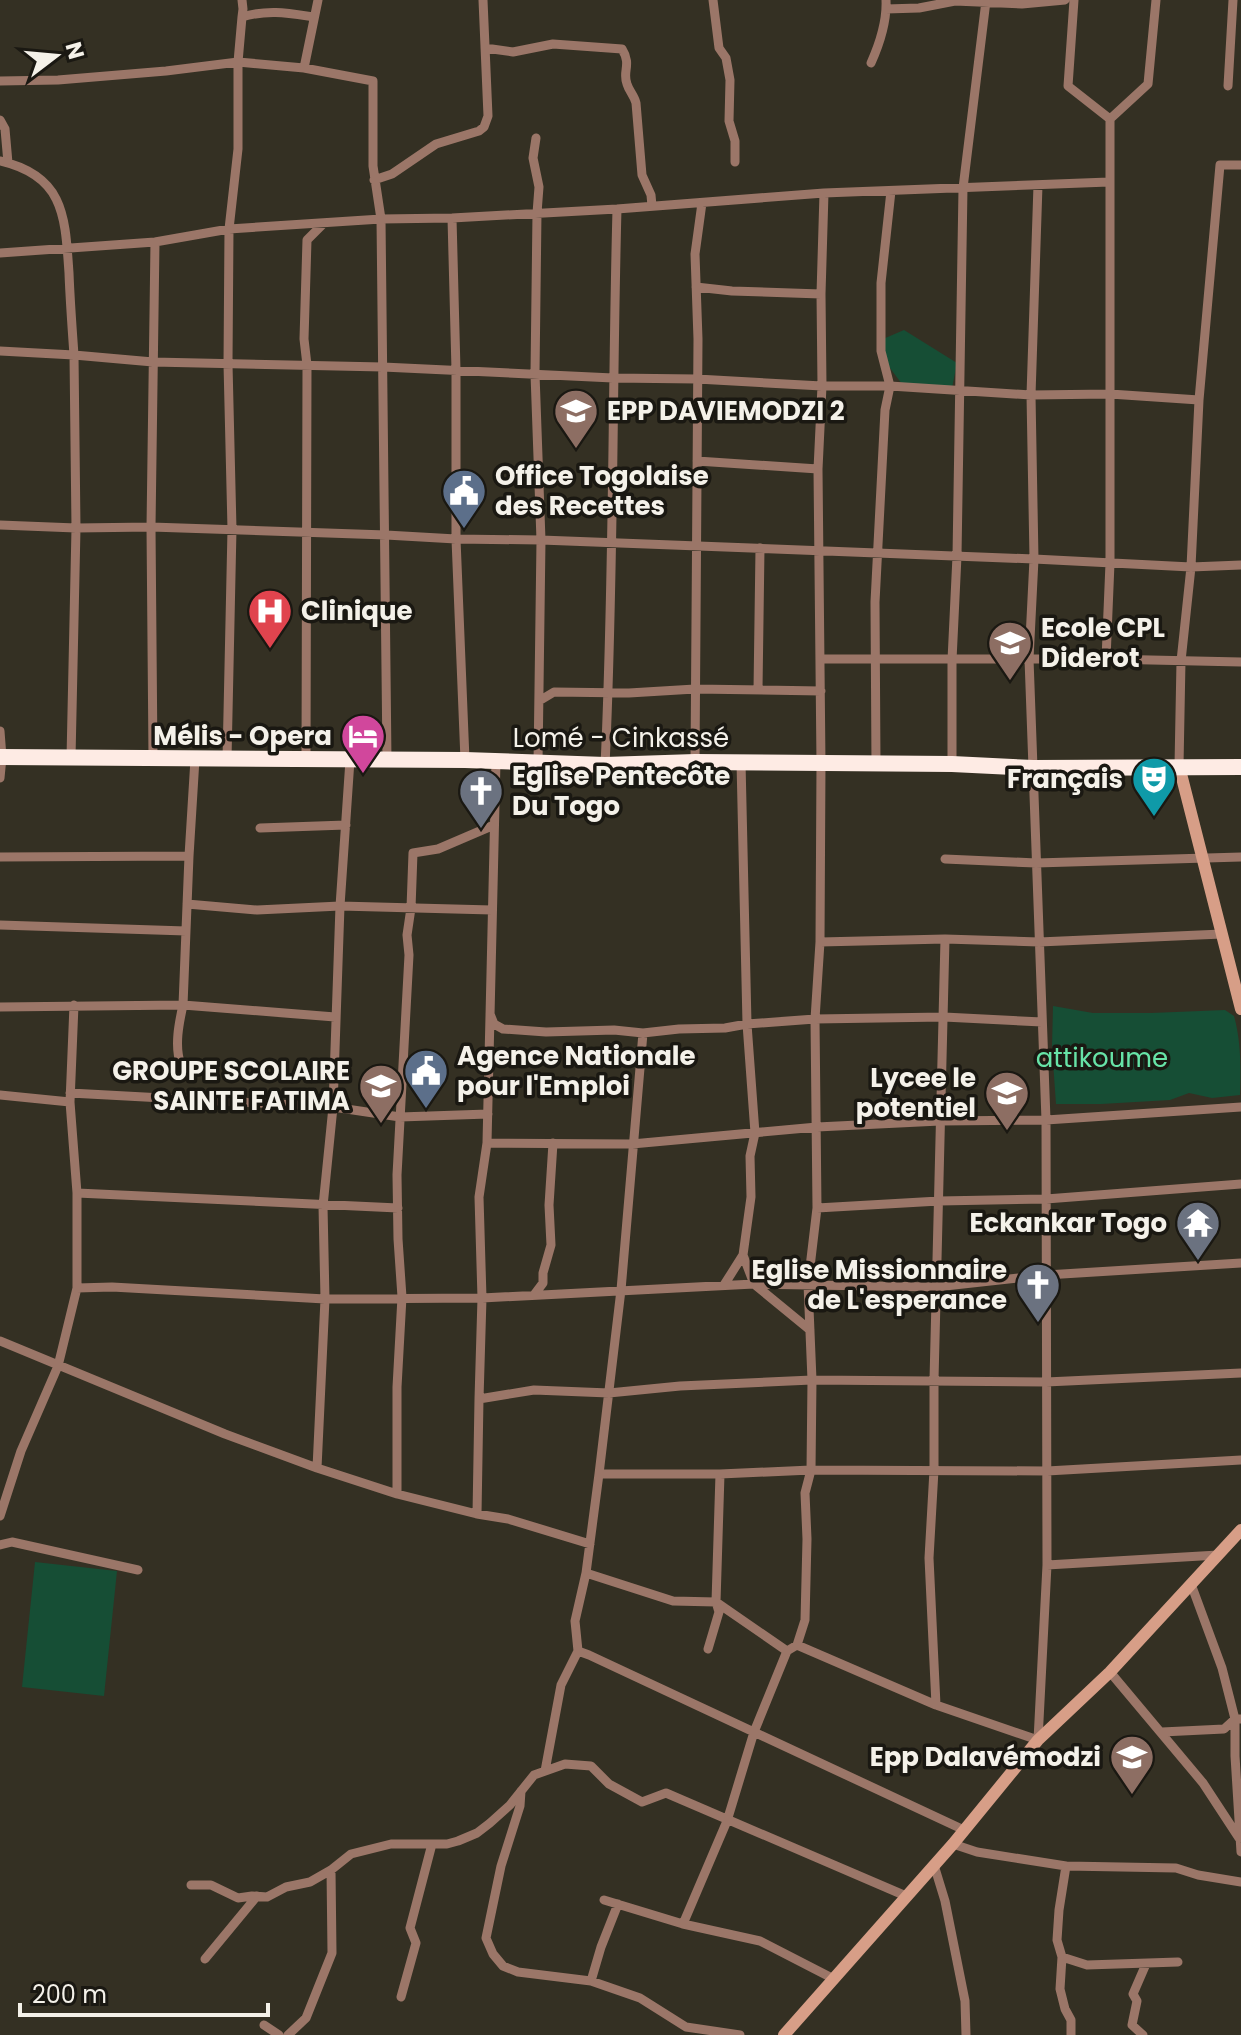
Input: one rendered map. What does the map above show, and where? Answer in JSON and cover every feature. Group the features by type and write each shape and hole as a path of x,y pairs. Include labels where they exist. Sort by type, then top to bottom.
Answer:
{"highway":[{"name":"Lomé - Cinkassé","path":"1,757 465,760 605,765 741,762 1033,768 1241,767"}],"street":[{"path":"227,759 232,529 229,229 238,149 242,0"},
{"path":"374,180 392,174 436,144 484,127 488,116 483,0"},
{"path":"713,0 719,48 726,58 730,80 729,121 735,141 735,162"},
{"path":"871,63 881,39 886,4 919,8 955,1 1022,4 1065,0"},
{"path":"1074,0 1068,86 1110,119"},
{"path":"1106,659 1110,563 1110,119 1148,84 1156,0"},
{"path":"1228,86 1233,0"},
{"path":"304,68 315,1"},
{"path":"952,764 963,188 986,1"},
{"path":"242,17 260,12 314,17"},
{"path":"485,48 513,52 553,44 622,49 628,59 626,83 634,93 642,175 651,195 652,206"},
{"path":"0,81 166,71 238,62 304,68 373,81 374,180 381,219 387,760"},
{"path":"0,120 8,146 4,162 29,172 49,187 62,207 67,249 74,355 76,528 71,758"},
{"path":"536,138 533,158 539,187 535,374 541,540 538,763"},
{"path":"1241,165 1220,165 1199,400 1191,567 1181,661 1179,766 1222,934 1236,971 1241,1009"},
{"path":"0,253 155,242 229,229 381,219 617,209 824,193 1109,182"},
{"path":"1038,185 1031,395 1034,559 1029,659 1046,1120 1047,1565 1038,1740"},
{"path":"876,764 875,602 885,410 890,386 881,351 880,321 891,191"},
{"path":"683,1924 727,1821 754,1732 805,1620 805,1493 811,1470 812,1380 808,1284 817,1208 815,1019 820,942 821,763 818,469 824,193"},
{"path":"695,762 695,254 702,203"},
{"path":"605,765 609,692 617,209"},
{"path":"452,218 456,539 465,760"},
{"path":"306,759 307,365 304,339 307,240 324,223"},
{"path":"293,225 307,240"},
{"path":"153,758 151,527 155,242"},
{"path":"696,287 821,294"},
{"path":"0,351 153,362 383,367 1199,400"},
{"path":"697,461 818,469"},
{"path":"0,525 232,529 1191,567 1241,565"},
{"path":"758,690 760,548"},
{"path":"820,659 1241,662"},
{"path":"539,701 554,692 629,693 695,689 821,691"},
{"path":"0,731 0,778"},
{"path":"181,1065 178,1037 183,1005 195,759"},
{"path":"317,1468 325,1299 323,1206 333,1107 340,906 350,760"},
{"path":"477,1514 482,1298 479,1197 487,1143 496,761"},
{"path":"724,1285 743,1255 751,1197 750,1156 755,1133 747,1024 741,762"},
{"path":"260,828 346,825"},
{"path":"397,1494 397,1387 402,1297 397,1175 413,853 438,849 494,825"},
{"path":"0,857 189,856"},
{"path":"945,859 1036,863 1241,857"},
{"path":"187,904 257,910 340,906 492,910"},
{"path":"0,925 186,931"},
{"path":"820,942 945,939 1039,942 1222,934"},
{"path":"936,1705 929,1558 934,1470 945,939"},
{"path":"0,1516 21,1451 58,1366 77,1288 77,1193 70,1097 74,1005"},
{"path":"0,1007 183,1005 335,1017"},
{"path":"490,1014 494,1024 503,1029 546,1032 614,1030 643,1033 815,1019 944,1017 1042,1022"},
{"path":"545,1771 561,1685 578,1651 575,1621 586,1573 621,1290 643,1033"},
{"path":"0,1095 333,1107 400,1117 488,1114"},
{"path":"487,1143 632,1144 817,1127 1046,1120 1241,1107"},
{"path":"534,1295 543,1283 551,1245 549,1205 553,1143"},
{"path":"817,1208 1046,1199 1241,1184"},
{"path":"77,1193 398,1208"},
{"path":"743,1255 754,1284 810,1330"},
{"path":"77,1288 112,1287 325,1299 482,1298 754,1284 936,1287 1046,1275 1241,1263"},
{"path":"0,1341 225,1434 317,1468 397,1494 508,1519 590,1544"},
{"path":"479,1399 534,1390 609,1393 680,1386 812,1380 1046,1382 1241,1373"},
{"path":"599,1474 811,1470 1047,1471 1241,1460"},
{"path":"708,1649 719,1612 716,1602 720,1474"},
{"path":"784,2035 953,1844 1038,1740 1110,1672 1241,1530"},
{"path":"0,1545 12,1542 138,1570"},
{"path":"1047,1565 1218,1555"},
{"path":"586,1573 673,1601 716,1602 792,1648 936,1705 1038,1740"},
{"path":"1191,1584 1238,1719 1241,1852"},
{"path":"578,1651 964,1830"},
{"path":"1110,1672 1203,1783 1240,1840"},
{"path":"1162,1732 1224,1729 1238,1719"},
{"path":"191,1885 211,1885 238,1898 267,1897 286,1887 310,1882 351,1854 391,1844 447,1844 477,1833 510,1805 534,1775 565,1764 591,1766 609,1784 642,1802 666,1793 906,1896"},
{"path":"521,1791 520,1806 501,1866 486,1938 503,1966 518,1972 591,1981 640,1998 684,2031 740,2035"},
{"path":"401,1997 416,1943 410,1928 432,1844"},
{"path":"953,1844 977,1852 1066,1866 1176,1868 1241,1882"},
{"path":"934,1865 945,1901 965,2001 966,2035"},
{"path":"1066,1866 1057,1940 1062,1957 1060,1989 1071,2020 1071,2035"},
{"path":"288,2035 306,2018 332,1953 331,1870"},
{"path":"205,1959 257,1896"},
{"path":"604,1900 683,1924 760,1941 832,1978"},
{"path":"591,1981 618,1904"},
{"path":"1062,1957 1087,1965 1178,1962"},
{"path":"1143,2035 1132,2025 1137,2001 1133,1994 1146,1964"},
{"path":"264,2025 279,2035"}],"green space":[{"path":"904,330 957,363 952,388 902,384 884,360 883,339"},
{"name":"attikoume","path":"1053,1006 1093,1013 1225,1010 1234,1016 1238,1035 1240,1095 1212,1098 1189,1093 1170,1100 1056,1104"},
{"path":"35,1562 117,1571 104,1696 22,1687"}],"place":[{"name":"EPP DAVIEMODZI 2","path":"576,450"},
{"name":"Office Togolaise des Recettes","path":"464,530"},
{"name":"Clinique","path":"270,650"},
{"name":"Ecole CPL Diderot","path":"1010,682"},
{"name":"Mélis - Opera","path":"363,775"},
{"name":"Français","path":"1154,818"},
{"name":"Eglise Pentecôte Du Togo","path":"481,830"},
{"name":"Agence Nationale pour l'Emploi","path":"426,1110"},
{"name":"GROUPE SCOLAIRE SAINTE FATIMA","path":"381,1125"},
{"name":"Lycee le potentiel","path":"1007,1132"},
{"name":"Eckankar Togo","path":"1198,1262"},
{"name":"Eglise Missionnaire de L'esperance","path":"1038,1324"},
{"name":"Epp Dalavémodzi","path":"1132,1796"}]}
